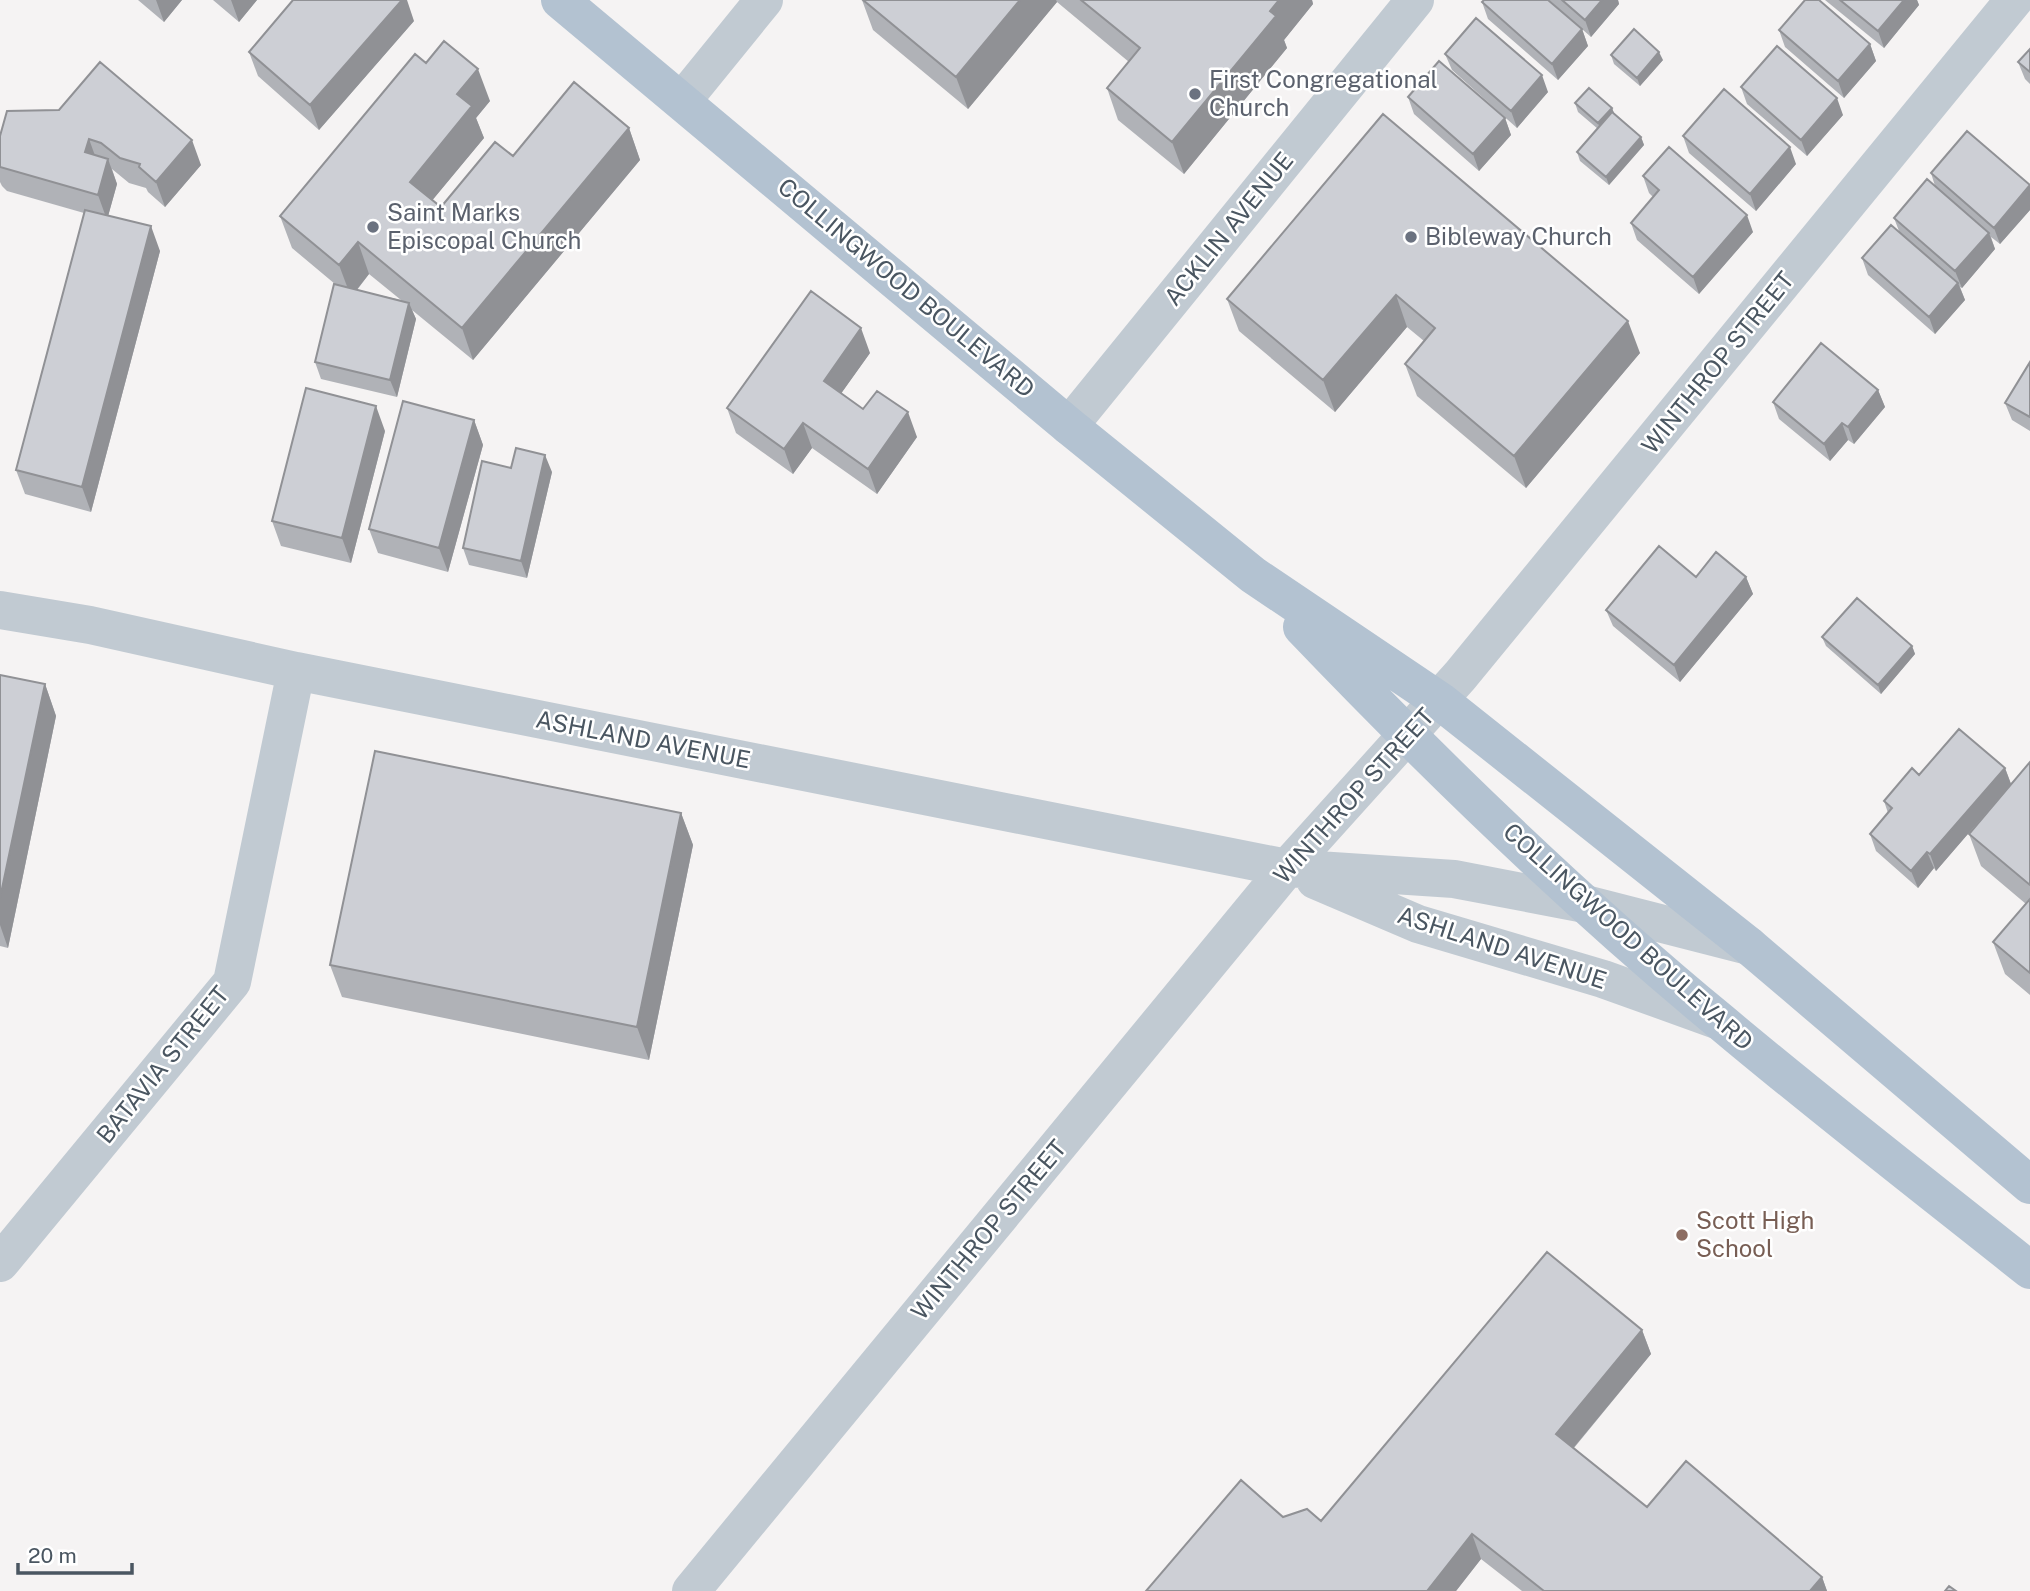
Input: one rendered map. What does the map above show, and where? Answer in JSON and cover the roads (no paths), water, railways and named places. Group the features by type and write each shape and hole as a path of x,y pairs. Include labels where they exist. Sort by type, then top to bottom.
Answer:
{"main road":[{"name":"COLLINGWOOD BOULEVARD","path":"560,0 1069,426 1252,575 1440,701 1749,946 2030,1185"},
{"name":"COLLINGWOOD BOULEVARD","path":"1252,575 1406,736 1585,904 1720,1022 2030,1270"}],"street":[{"path":"682,101 764,0"},
{"name":"ACKLIN AVENUE","path":"1069,426 1415,0"},
{"name":"WINTHROP STREET","path":"691,1591 1287,868 1440,701 2014,0"},
{"name":"ASHLAND AVENUE","path":"0,610 90,625 296,671 1287,868 1454,879 1585,904 1749,946"},
{"name":"BATAVIA STREET","path":"0,1263 232,982 296,671"},
{"name":"ASHLAND AVENUE","path":"1287,868 1418,924 1603,979 1720,1022"}],"place":[{"name":"First Congregational Church","path":"1195,94"},
{"name":"Saint Marks Episcopal Church","path":"373,227"},
{"name":"Bibleway Church","path":"1411,237"},
{"name":"Scott High School","path":"1682,1235"}]}
